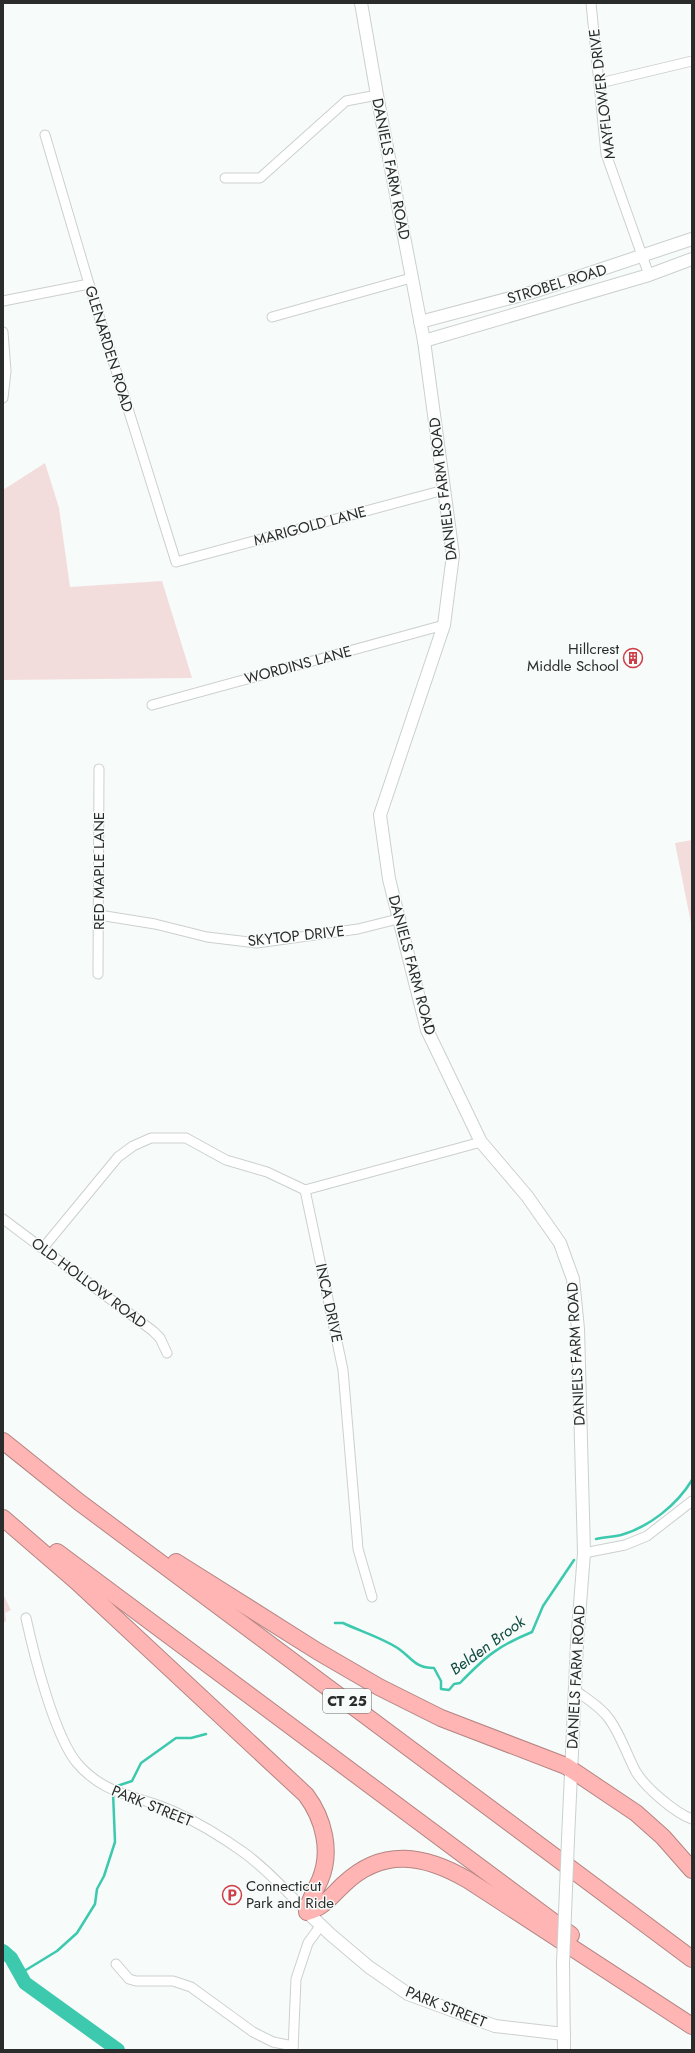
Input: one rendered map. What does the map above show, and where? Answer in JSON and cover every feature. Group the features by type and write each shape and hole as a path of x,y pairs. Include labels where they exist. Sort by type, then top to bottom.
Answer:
{"highway":[{"name":"CT 25","path":"3,1441 54,1483 692,1959"},
{"path":"54,1483 225,1594 358,1676 441,1718 551,1759 571,1770 636,1813 663,1837 692,1870"},
{"path":"3,1511 692,2026"},
{"path":"3,1518 76,1581 306,1795 320,1822 325,1852 323,1871 311,1897 308,1912"},
{"path":"308,1912 319,1908 350,1879 372,1866 387,1860 402,1858 432,1862 468,1880 692,2026"}],"main road":[{"name":"DANIELS FARM ROAD","path":"361,3 411,278 424,341 453,555 444,625 380,815 389,879 427,1030 481,1142 527,1196 560,1243 573,1279 578,1329 584,1553 575,1690 562,1963 564,2050"},
{"name":"STROBEL ROAD","path":"420,322 533,292 642,257 692,239"},
{"name":"STROBEL ROAD","path":"424,341 649,275 692,259"},
{"name":"PARK STREET","path":"308,1912 320,1925 369,1967 408,1994 495,2026 564,2034"}],"street":[{"name":"MAYFLOWER DRIVE","path":"591,3 606,154 649,275"},
{"path":"600,83 692,61"},
{"path":"225,178 260,178 346,101 377,95"},
{"name":"GLENARDEN ROAD","path":"45,135 89,284 176,562"},
{"path":"272,317 411,278"},
{"path":"3,302 89,284"},
{"path":"3,332 6,371 3,398"},
{"name":"MARIGOLD LANE","path":"176,562 444,490"},
{"name":"WORDINS LANE","path":"152,705 444,625"},
{"name":"RED MAPLE LANE","path":"98,974 99,769"},
{"name":"SKYTOP DRIVE","path":"99,915 155,924 214,938 257,943 351,931 398,919"},
{"path":"43,1248 118,1157 133,1146 151,1138 186,1138 226,1160 267,1172 305,1190 481,1142"},
{"name":"INCA DRIVE","path":"305,1190 343,1370 358,1549 372,1597"},
{"name":"OLD HOLLOW ROAD","path":"3,1219 153,1331 160,1338 166,1353"},
{"path":"584,1553 625,1545 647,1536 692,1501"},
{"name":"PARK STREET","path":"26,1618 33,1650 58,1727 68,1748 77,1762 97,1781 114,1791 174,1811 224,1839 244,1853 308,1912"},
{"path":"575,1690 594,1704 610,1719 622,1739 637,1773 641,1778 667,1803 692,1819"},
{"path":"116,1964 129,1979 136,1981 173,1981 191,1987 253,2032 273,2042 293,2048 296,1979 308,1943 320,1925"}],"shaded area":[{"path":"45,463 59,508 70,587 162,581 192,678 3,680 3,490"},
{"path":"692,840 692,928 675,843"},
{"path":"3,1594 11,1610 5,1613 6,1621 3,1623"}],"waterway":[{"name":"Belden Brook","path":"596,1539 621,1535 642,1527 652,1521 679,1498 692,1480"},
{"name":"Belden Brook","path":"335,1623 343,1623 380,1638 399,1649 418,1665 434,1668 441,1681 441,1689 449,1690 454,1684 460,1683 477,1666 501,1647 532,1632 543,1606 574,1560"},
{"name":"Belden Brook","path":"114,1787 132,1781 141,1763 176,1738 191,1738 206,1734"},
{"name":"Belden Brook","path":"21,1973 57,1951 77,1933 95,1904 97,1889 104,1876 115,1842 113,1792"},
{"path":"3,1951 11,1958 25,1983 118,2050"}],"place":[{"name":"Hillcrest Middle School","path":"633,658"},
{"name":"Connecticut Park and Ride","path":"232,1895"}]}
